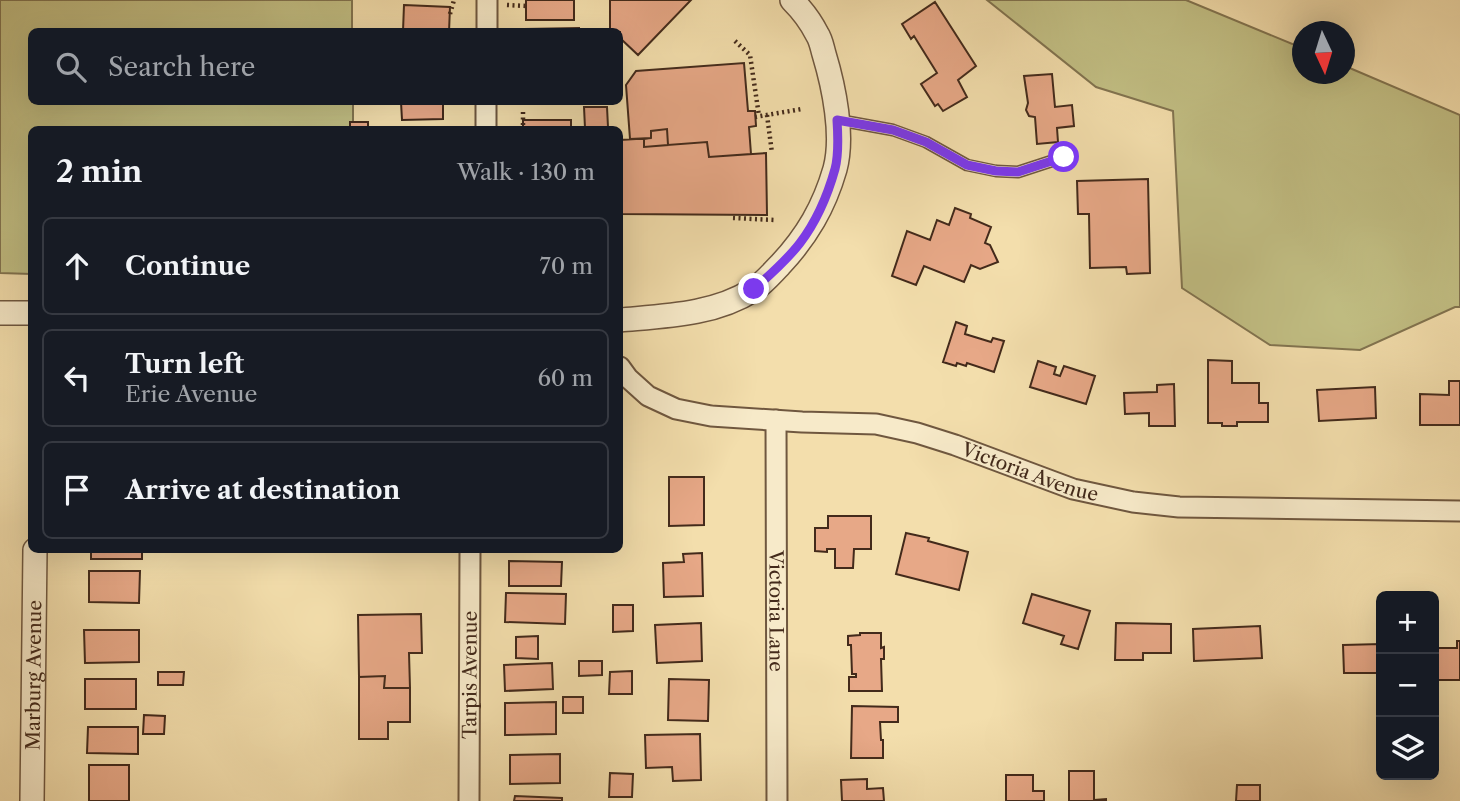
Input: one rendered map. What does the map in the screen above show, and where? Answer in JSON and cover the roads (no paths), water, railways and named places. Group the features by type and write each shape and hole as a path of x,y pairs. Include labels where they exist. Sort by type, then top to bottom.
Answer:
{"street":[{"path":"623,320 678,315 728,302 754,289 800,243 816,219 836,167 837,120 831,76 819,36 792,0"},
{"path":"488,28 495,3"},
{"path":"486,105 486,126"},
{"path":"0,313 28,313"},
{"name":"Victoria Avenue","path":"623,371 648,396 676,409 711,416 876,424 955,445 1073,489 1133,502 1179,506 1460,511"},
{"name":"Victoria Lane","path":"776,420 777,801"},
{"name":"Marburg Avenue","path":"32,801 35,553"},
{"name":"Tarpis Avenue","path":"470,553 470,801"}],"lane":[{"path":"837,120 893,130 926,142 967,165 996,171 1018,172 1064,157"}]}
